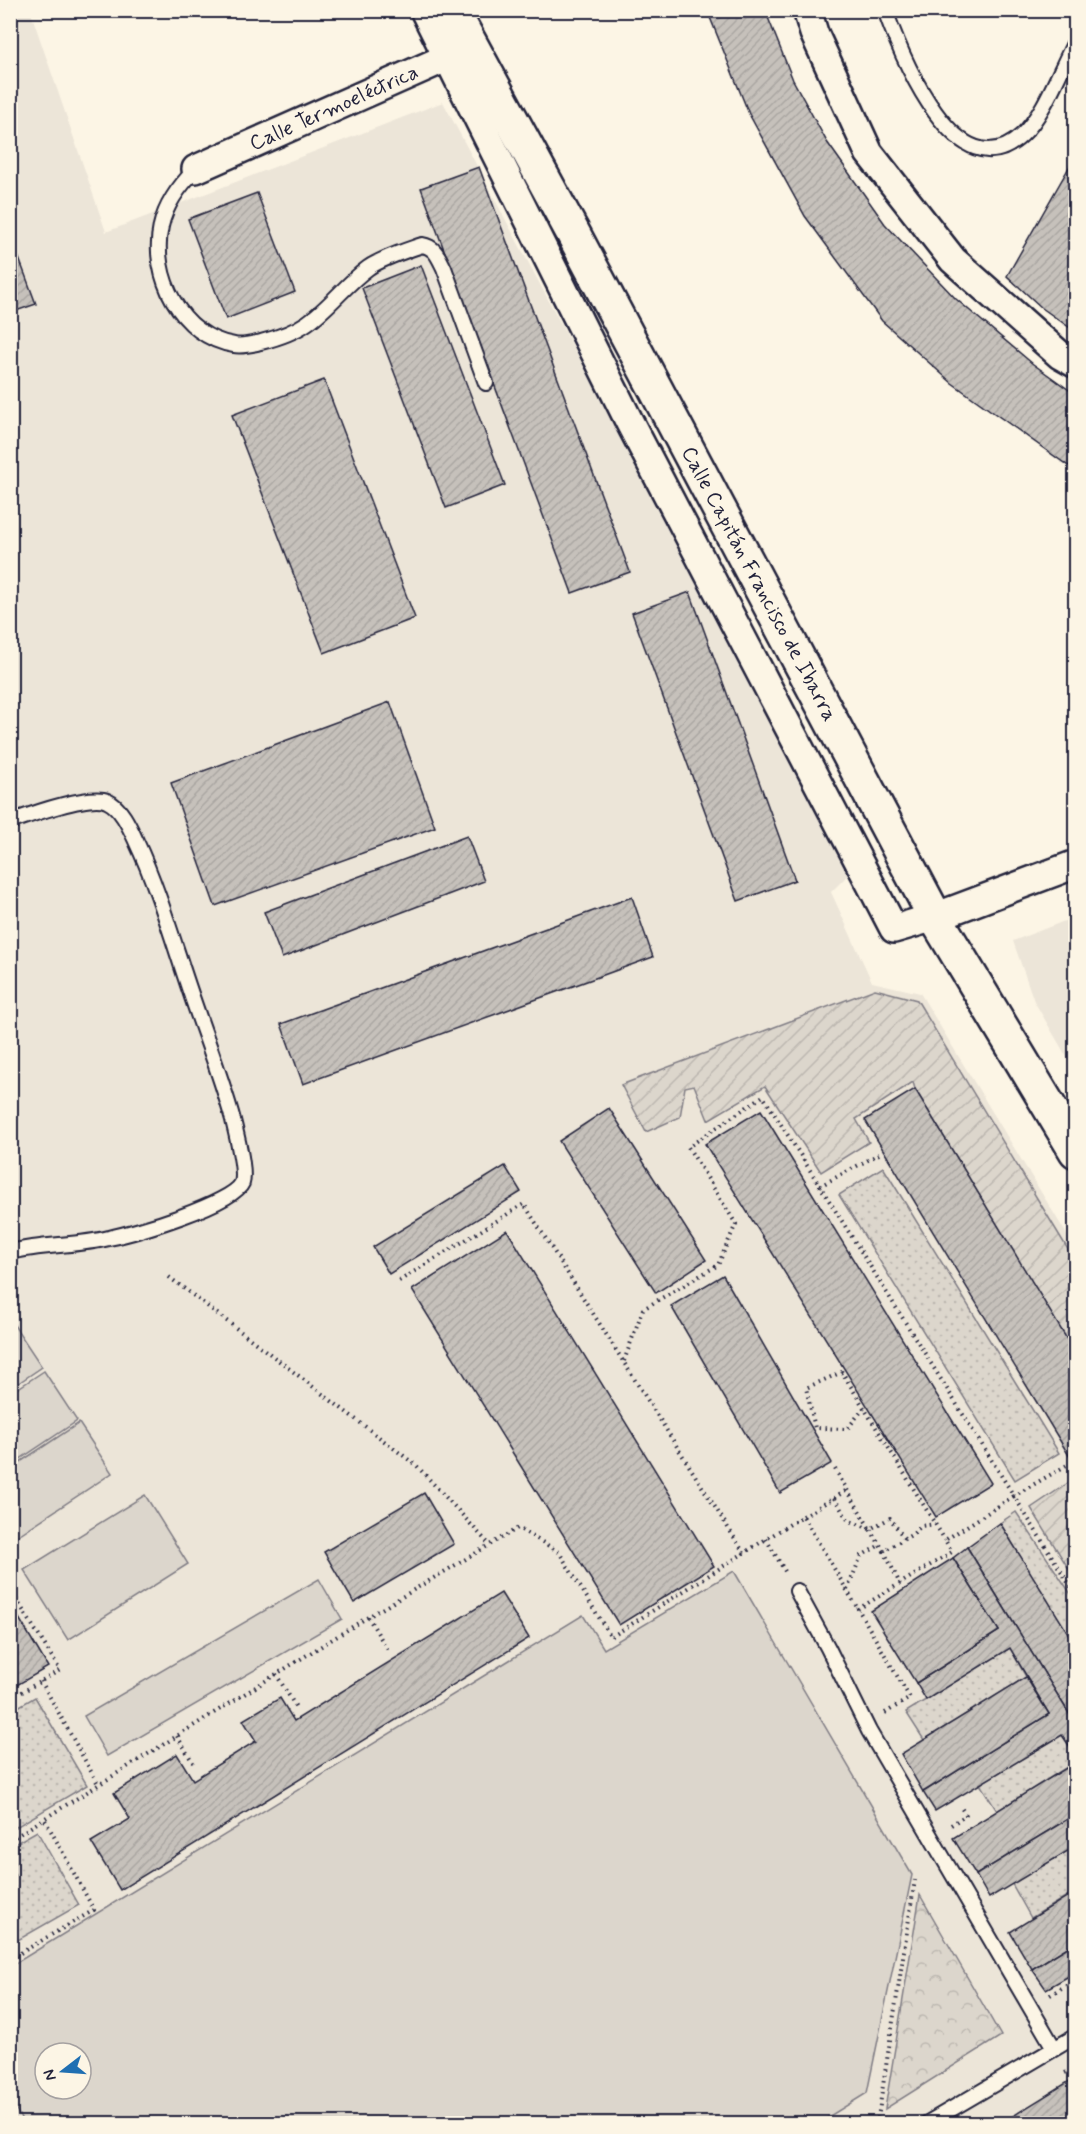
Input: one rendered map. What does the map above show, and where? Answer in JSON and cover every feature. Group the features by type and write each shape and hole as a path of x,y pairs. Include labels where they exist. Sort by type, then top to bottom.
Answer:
{"street":[{"path":"423,10 460,52 630,423 894,929 935,917 1076,864"},
{"name":"Calle Capitán Francisco de Ibarra","path":"452,10 460,52 584,254 935,917 1076,1151"},
{"path":"807,10 814,33 869,153 953,260 1060,355 1076,363"},
{"name":"Calle Termoeléctrica","path":"196,169 460,52"}],"lane":[{"path":"885,10 909,68 933,109 953,135 969,146 984,150 1000,148 1022,135 1039,111 1076,40"},
{"path":"196,169 178,188 169,204 161,226 158,254 166,286 181,314 196,329 217,341 236,346 277,338 308,322 370,267 422,245 430,246 444,268 486,382"},
{"path":"10,822 92,800 106,800 118,809 144,860 184,972 232,1118 242,1167 242,1183 234,1192 218,1202 176,1218 108,1239 10,1252"},
{"path":"797,1592 869,1731 1054,2048"},
{"path":"926,2124 1076,2036"}],"path":[{"path":"624,1361 644,1309 718,1265 736,1224 688,1147 763,1096 1076,1595"},
{"path":"820,1186 879,1154"},
{"path":"399,1281 524,1204 744,1553"},
{"path":"169,1277 417,1466 489,1544"},
{"path":"858,1609 952,1552 945,1540 842,1372 806,1388 815,1428 847,1429 864,1408"},
{"path":"945,1540 1067,1465"},
{"path":"835,1468 885,1551 900,1584"},
{"path":"10,1839 368,1617 518,1528 559,1552 611,1636 848,1490"},
{"path":"834,1498 848,1520 870,1529"},
{"path":"803,1516 910,1698 884,1714"},
{"path":"870,1529 890,1518 904,1538"},
{"path":"885,1551 913,1534 921,1526 935,1524"},
{"path":"766,1539 797,1592"},
{"path":"847,1590 861,1556 880,1545"},
{"path":"10,1589 60,1670 10,1699"},
{"path":"368,1617 390,1652"},
{"path":"276,1674 297,1709"},
{"path":"41,1681 98,1784"},
{"path":"177,1736 195,1766"},
{"path":"943,1830 966,1815 960,1806"},
{"path":"10,1959 94,1910 44,1818"},
{"path":"876,2124 915,1880"},
{"path":"1048,1996 1076,1979"},
{"path":"10,2114 15,2124"}],"shaded area":[{"path":"30,10 106,232 443,102 852,871 831,892 872,982 920,993 1075,1248 1076,2123 11,2124 10,11"},
{"path":"1076,917 1075,1071 1034,1001 1013,941"}],"green space":[{"path":"875,989 917,1000 1075,1261 1075,1354 915,1089 913,1082 856,1119 869,1142 821,1172 765,1086 708,1120 694,1085 685,1087 680,1117 646,1132 621,1085"},
{"path":"883,1167 1059,1453 1015,1480 839,1195"},
{"path":"10,1319 42,1367 11,1388 10,1388"},
{"path":"44,1371 77,1421 11,1465 11,1393"},
{"path":"79,1423 112,1473 14,1538 11,1533 11,1468"},
{"path":"1071,1481 1076,1488 1075,1579 1031,1508"},
{"path":"145,1495 188,1564 68,1640 24,1570"},
{"path":"1016,1512 1075,1600 1075,1646 1000,1523"},
{"path":"734,1571 912,1875 867,2093 817,2124 23,2123 11,2099 11,1966 583,1615 604,1649"},
{"path":"319,1579 342,1619 107,1756 84,1716"},
{"path":"1010,1648 1026,1677 924,1740 906,1712"},
{"path":"35,1697 87,1785 11,1830 11,1711"},
{"path":"1062,1735 1075,1755 1075,1762 997,1811 980,1784"},
{"path":"37,1831 79,1905 11,1944 11,1846"},
{"path":"1075,1846 1075,1891 1031,1918 1012,1884"},
{"path":"920,1895 1001,2036 885,2109"}],"building":[{"path":"707,10 765,10 793,80 827,142 885,224 956,299 1033,364 1076,395 1076,468 1067,465 952,383 882,321 805,216 749,114"},
{"path":"1076,155 1076,332 1042,308 1007,276"},
{"path":"479,167 630,572 572,593 421,188"},
{"path":"257,193 295,292 226,319 188,219"},
{"path":"10,234 36,304 10,313"},
{"path":"421,265 505,485 446,508 362,288"},
{"path":"324,380 415,618 324,653 232,415"},
{"path":"690,592 795,880 738,901 632,613"},
{"path":"390,702 435,827 215,906 171,783"},
{"path":"467,836 484,881 282,958 264,912"},
{"path":"632,897 653,957 303,1084 281,1024"},
{"path":"915,1089 1076,1354 1076,1467 865,1120"},
{"path":"609,1108 706,1260 656,1293 559,1141"},
{"path":"761,1110 991,1483 936,1517 705,1144"},
{"path":"505,1166 521,1192 389,1274 373,1247"},
{"path":"507,1230 714,1566 619,1625 412,1290"},
{"path":"723,1275 832,1463 780,1493 671,1306"},
{"path":"424,1493 454,1544 354,1603 324,1552"},
{"path":"1000,1523 1076,1646 1076,1725 967,1547"},
{"path":"967,1547 1076,1725 1076,1755 1062,1735 935,1811 923,1792 1049,1714 1010,1648 926,1700 916,1683 999,1631 953,1558"},
{"path":"953,1558 999,1631 916,1683 871,1611"},
{"path":"501,1593 529,1638 120,1890 91,1842 130,1819 114,1793 177,1754 193,1780 256,1741 243,1720 280,1698 294,1721"},
{"path":"10,1603 48,1667 10,1689"},
{"path":"1026,1677 1049,1714 923,1792 901,1754"},
{"path":"1076,1762 1076,1814 976,1875 953,1838"},
{"path":"1076,1814 1076,1846 989,1898 976,1875"},
{"path":"1076,1891 1076,1942 1032,1969 1010,1932"},
{"path":"1076,1942 1076,1972 1046,1989 1032,1969"},
{"path":"1076,2077 1076,2124 1000,2124"}]}
